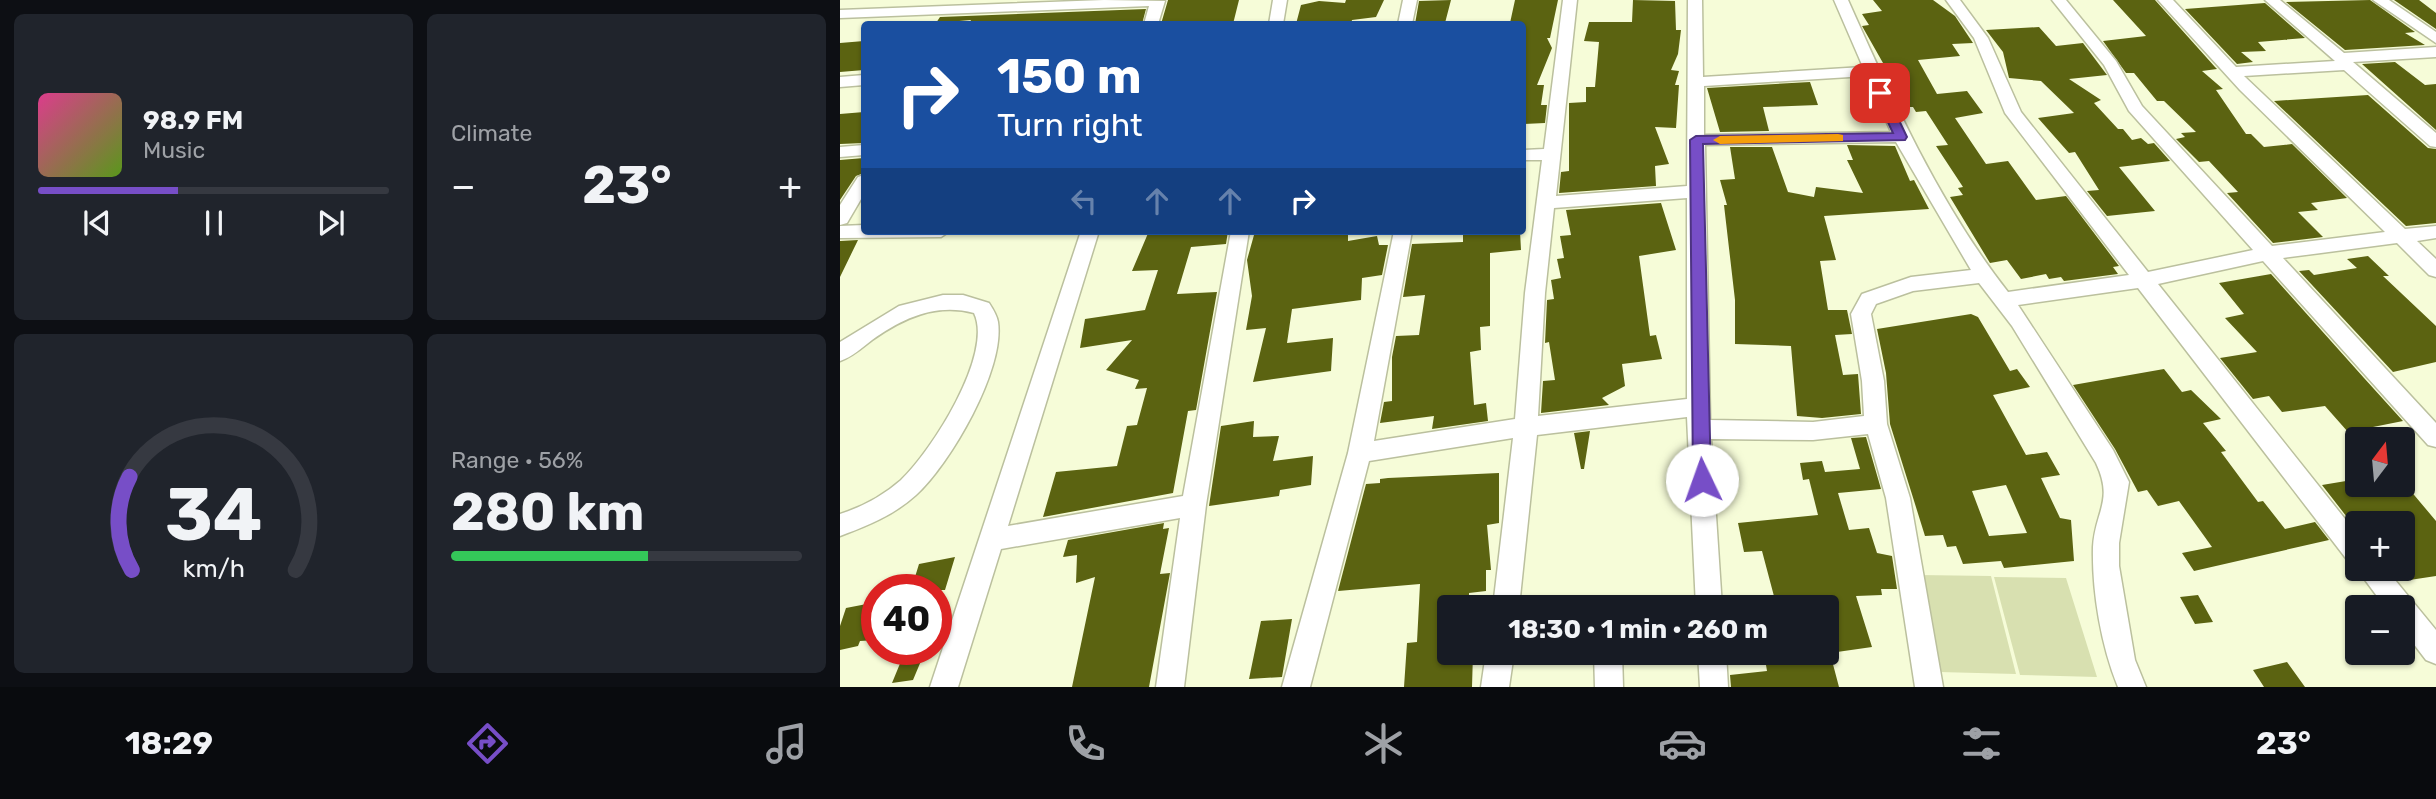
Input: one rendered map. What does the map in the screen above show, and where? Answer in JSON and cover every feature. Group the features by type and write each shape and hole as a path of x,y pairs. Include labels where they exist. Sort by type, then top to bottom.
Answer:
{"street":[{"path":"840,7 846,0"},
{"path":"840,14 960,5 1158,0 1152,21"},
{"path":"1276,21 1280,0"},
{"path":"1406,21 1410,0"},
{"path":"1507,595 1526,427 1535,293 1570,0"},
{"path":"1695,0 1699,418 1708,595"},
{"path":"1841,0 1869,71 1901,137 1984,275 2019,321 2105,457 2117,482 2116,501 2105,543 2106,566 2121,660 2132,687"},
{"path":"1953,0 1981,37 2012,113 2345,538"},
{"path":"2059,0 2111,64 2135,108 2436,438"},
{"path":"2165,0 2233,72 2436,270"},
{"path":"2272,0 2436,142"},
{"path":"2380,0 2436,39"},
{"path":"2233,72 2436,52"},
{"path":"1696,82 1869,71"},
{"path":"840,82 861,80"},
{"path":"1696,140 1901,137"},
{"path":"840,152 861,150"},
{"path":"1526,155 1553,154"},
{"path":"840,219 861,186"},
{"path":"1545,204 1698,191"},
{"path":"840,232 861,232"},
{"path":"2003,300 2142,280 2268,253 2436,232"},
{"path":"944,687 1089,235"},
{"path":"1170,687 1194,505 1239,235"},
{"path":"1296,687 1360,453 1402,235"},
{"path":"1929,687 1898,498 1875,424 1873,380 1861,314 1869,299 1911,284 1984,275"},
{"path":"840,353 909,308 970,303 982,308 989,323 974,387 951,433 913,484 891,501 840,525"},
{"path":"1360,453 1526,427 1699,418 1813,431 1875,424"},
{"path":"989,540 1194,505"},
{"path":"2380,581 2391,595"},
{"path":"2415,624 2436,651"},
{"path":"1495,687 1498,665"},
{"path":"1608,665 1609,687"},
{"path":"1713,665 1714,687"}],"green space":[{"path":"1919,575 1991,576 2016,674 1939,672"},
{"path":"1994,577 2066,578 2097,677 2020,675"}],"building":[{"path":"1168,0 1239,0 1234,21 1162,21"},
{"path":"1346,0 1384,0 1376,17 1352,21 1297,21 1301,5 1319,1 1345,3"},
{"path":"1451,0 1446,21 1416,21 1419,1"},
{"path":"1515,0 1558,0 1550,38 1547,38 1552,48 1537,85 1544,85 1541,105 1547,105 1545,123 1526,124 1526,21 1510,21"},
{"path":"1633,0 1675,1 1676,30 1681,30 1678,54 1671,70 1679,71 1675,85 1679,85 1676,128 1655,127 1669,164 1655,166 1656,186 1559,193 1561,172 1569,171 1569,103 1586,102 1586,87 1595,87 1599,42 1584,41 1589,22 1632,22"},
{"path":"1873,0 1933,0 1955,16 1973,43 1952,44 1960,56 1918,60 1937,94 1967,91 1983,113 1955,118 1986,164 2008,161 2036,200 2066,196 2119,266 2113,267 2118,274 2064,281 2061,277 2049,279 2046,274 2021,279 2007,260 1990,263 1950,197 1963,195 1958,188 1963,187 1936,146 1948,145 1926,111 1916,112 1913,107 1908,107 1862,26 1869,25 1862,14 1882,11"},
{"path":"2113,0 2155,0 2217,69 2202,71 2223,89 2216,90 2246,134 2251,134 2264,147 2292,144 2347,198 2311,203 2318,210 2298,212 2323,237 2273,243 2227,193 2238,192 2209,161 2199,162 2176,139 2185,137 2181,133 2196,132 2164,101 2157,101 2134,73 2126,73 2103,41 2146,36"},
{"path":"2370,0 2415,32 2405,33 2425,45 2345,50 2286,2"},
{"path":"2394,0 2419,0 2436,13 2436,29"},
{"path":"2265,3 2305,38 2258,42 2266,51 2241,52 2253,62 2237,64 2185,9"},
{"path":"1146,9 1143,21 937,21 940,17"},
{"path":"2039,27 2056,46 2083,43 2107,75 2069,79 2101,100 2094,103 2118,129 2123,129 2132,140 2141,138 2148,144 2154,143 2170,161 2119,167 2155,211 2107,216 2087,191 2099,190 2075,152 2069,153 2038,118 2074,113 2041,81 2009,78 2003,52 1986,30"},
{"path":"861,41 861,70 840,72 840,43"},
{"path":"2395,62 2425,85 2436,84 2436,130 2362,64"},
{"path":"1810,82 1818,105 1763,107 1769,131 1720,132 1707,88"},
{"path":"2368,95 2428,148 2436,149 2436,223 2406,226 2274,101"},
{"path":"861,112 861,143 840,144 840,114"},
{"path":"1847,145 1895,146 1910,181 1914,180 1929,209 1824,216 1836,260 1820,261 1828,310 1847,310 1852,334 1835,335 1843,375 1858,374 1861,414 1822,418 1797,416 1791,346 1735,344 1735,300 1724,205 1727,205 1720,180 1735,179 1730,147 1772,147 1788,192 1814,197 1816,187 1863,193 1847,160 1853,160"},
{"path":"861,158 861,174 856,176 840,200 840,160"},
{"path":"1661,203 1676,250 1639,256 1650,336 1656,335 1662,359 1622,364 1625,386 1602,398 1609,405 1541,413 1543,381 1555,380 1549,342 1545,343 1547,300 1554,299 1551,280 1561,278 1557,259 1564,258 1560,236 1571,235 1566,210"},
{"path":"1147,235 1227,235 1226,244 1191,247 1177,294 1217,292 1196,410 1188,411 1173,493 1043,517 1056,472 1117,466 1127,426 1137,425 1147,388 1135,389 1139,380 1106,370 1132,340 1080,348 1085,319 1145,310 1158,270 1132,271"},
{"path":"1254,235 1348,235 1348,241 1377,236 1379,245 1388,245 1382,275 1362,278 1361,300 1292,309 1287,343 1333,338 1331,371 1253,382 1266,328 1246,330 1252,296 1247,260"},
{"path":"1463,235 1520,235 1521,250 1490,253 1490,326 1480,327 1481,350 1470,352 1474,405 1486,403 1488,421 1432,429 1434,416 1380,423 1384,402 1392,401 1392,357 1396,336 1419,335 1425,295 1403,297 1412,244 1463,242"},
{"path":"858,240 840,277 840,241"},
{"path":"2368,256 2389,276 2383,276 2436,326 2436,362 2393,372 2299,271 2309,270 2314,275 2357,268 2347,259"},
{"path":"2271,274 2403,421 2345,429 2325,406 2282,412 2269,396 2253,399 2220,358 2257,352 2225,318 2244,314 2219,283"},
{"path":"1971,314 1978,317 2010,371 2017,369 2030,387 1993,395 2026,455 2047,452 2060,475 2041,478 2060,518 2071,520 2074,561 2004,568 2001,561 1963,564 1956,546 1947,547 1943,535 1925,536 1890,424 1886,373 1877,329","holes":["2006,485 2027,533 1989,536 1972,491"]},
{"path":"2164,369 2182,392 2191,390 2221,419 2203,423 2226,451 2221,452 2258,502 2263,501 2285,529 2315,522 2329,540 2194,571 2182,553 2212,547 2179,501 2158,506 2147,490 2138,492 2115,449 2073,385"},
{"path":"1254,421 1253,437 1279,436 1273,461 1313,456 1311,485 1280,490 1279,496 1209,506 1221,426"},
{"path":"1590,431 1584,469 1581,469 1574,433"},
{"path":"1866,437 1881,489 1838,493 1849,530 1869,528 1877,553 1892,556 1897,589 1881,589 1882,595 1856,596 1872,647 1839,652 1839,595 1774,595 1762,551 1744,552 1738,523 1818,515 1809,479 1803,480 1800,463 1822,461 1825,472 1860,469 1851,438"},
{"path":"1499,473 1499,523 1487,525 1491,570 1486,570 1486,591 1469,595 1437,595 1437,665 1473,665 1472,687 1404,687 1407,643 1417,642 1420,584 1338,591 1366,484 1380,483 1380,479"},
{"path":"2345,481 2345,497 2415,496 2436,521 2436,576 2415,579 2415,511 2345,511 2345,515 2322,485"},
{"path":"1164,523 1163,529 1169,528 1160,574 1170,573 1149,687 1072,687 1095,577 1076,583 1077,555 1063,557 1068,540"},
{"path":"955,557 950,574 916,574 919,564"},
{"path":"2198,595 2213,622 2195,624 2180,597"},
{"path":"861,605 861,641 858,646 840,650 840,626 846,608"},
{"path":"1292,619 1282,677 1249,679 1261,621"},
{"path":"2287,662 2305,687 2264,687 2253,670"},
{"path":"899,665 919,665 913,680 892,683"},
{"path":"1766,665 1833,665 1839,687 1731,687 1730,675 1767,671"}],"slow traffic":[{"path":"1720,140 1838,138"}],"route":[{"path":"1702,480 1698,407 1696,140 1901,137 1880,93"}]}
